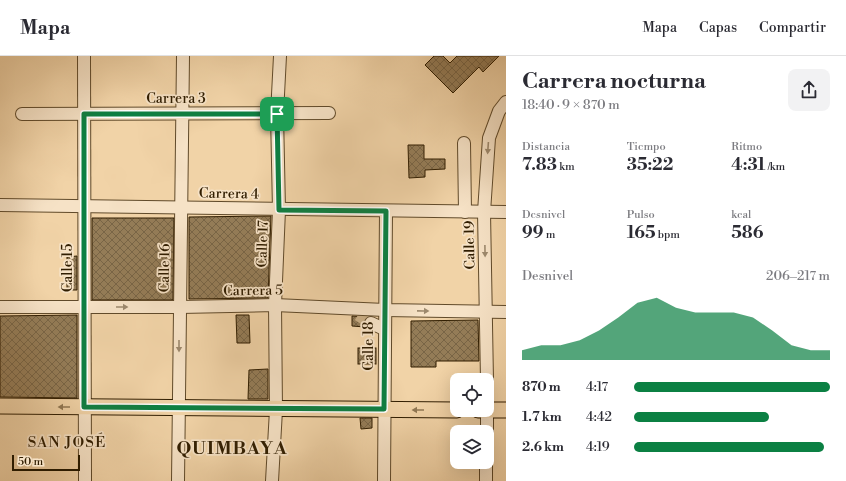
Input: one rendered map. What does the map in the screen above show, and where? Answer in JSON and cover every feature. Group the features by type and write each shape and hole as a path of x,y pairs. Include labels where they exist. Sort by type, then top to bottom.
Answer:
{"main road":[{"path":"0,406 276,410 450,410"},
{"path":"494,410 506,410"}],"street":[{"name":"Calle 15","path":"84,56 83,307 85,481"},
{"name":"Calle 16","path":"178,481 183,56"},
{"name":"Calle 17","path":"272,481 276,410 276,305 279,210 277,114 280,56"},
{"name":"Calle 19","path":"487,373 484,212 489,138 502,107"},
{"name":"Carrera 3","path":"22,114 329,113"},
{"path":"464,143 465,212"},
{"name":"Carrera 4","path":"0,205 506,212"},
{"name":"Calle 18","path":"384,481 384,310 386,211"},
{"name":"Carrera 5","path":"0,307 180,307 276,305 384,310 506,312"},
{"path":"345,308 358,315"},
{"path":"371,322 384,329"},
{"path":"486,469 486,481"}],"building":[{"path":"434,56 443,56 450,63 457,56 499,56 483,72 479,67 453,93 425,65"},
{"path":"408,145 424,145 424,159 445,159 445,169 425,170 425,177 409,178"},
{"path":"271,216 268,298 189,299 189,217"},
{"path":"92,218 174,218 173,300 92,300"},
{"path":"77,256 77,290 67,290 67,257"},
{"path":"77,315 77,398 0,397 0,316"},
{"path":"236,315 249,315 250,343 237,343"},
{"path":"352,316 367,317 364,320 365,327 352,326"},
{"path":"478,320 479,361 436,361 436,367 411,367 411,321"},
{"path":"358,348 376,348 376,364 358,364"},
{"path":"268,369 268,399 248,399 249,370"},
{"path":"360,418 372,418 372,428 361,429"}],"tunnel":[{"path":"358,315 371,323"}],"district":[{"name":"SAN JOSÉ","path":"67,442"},
{"name":"QUIMBAYA","path":"232,448"}],"route":[{"path":"84,114 277,114 279,210 386,211 384,409 276,410 84,407 84,114"}]}
